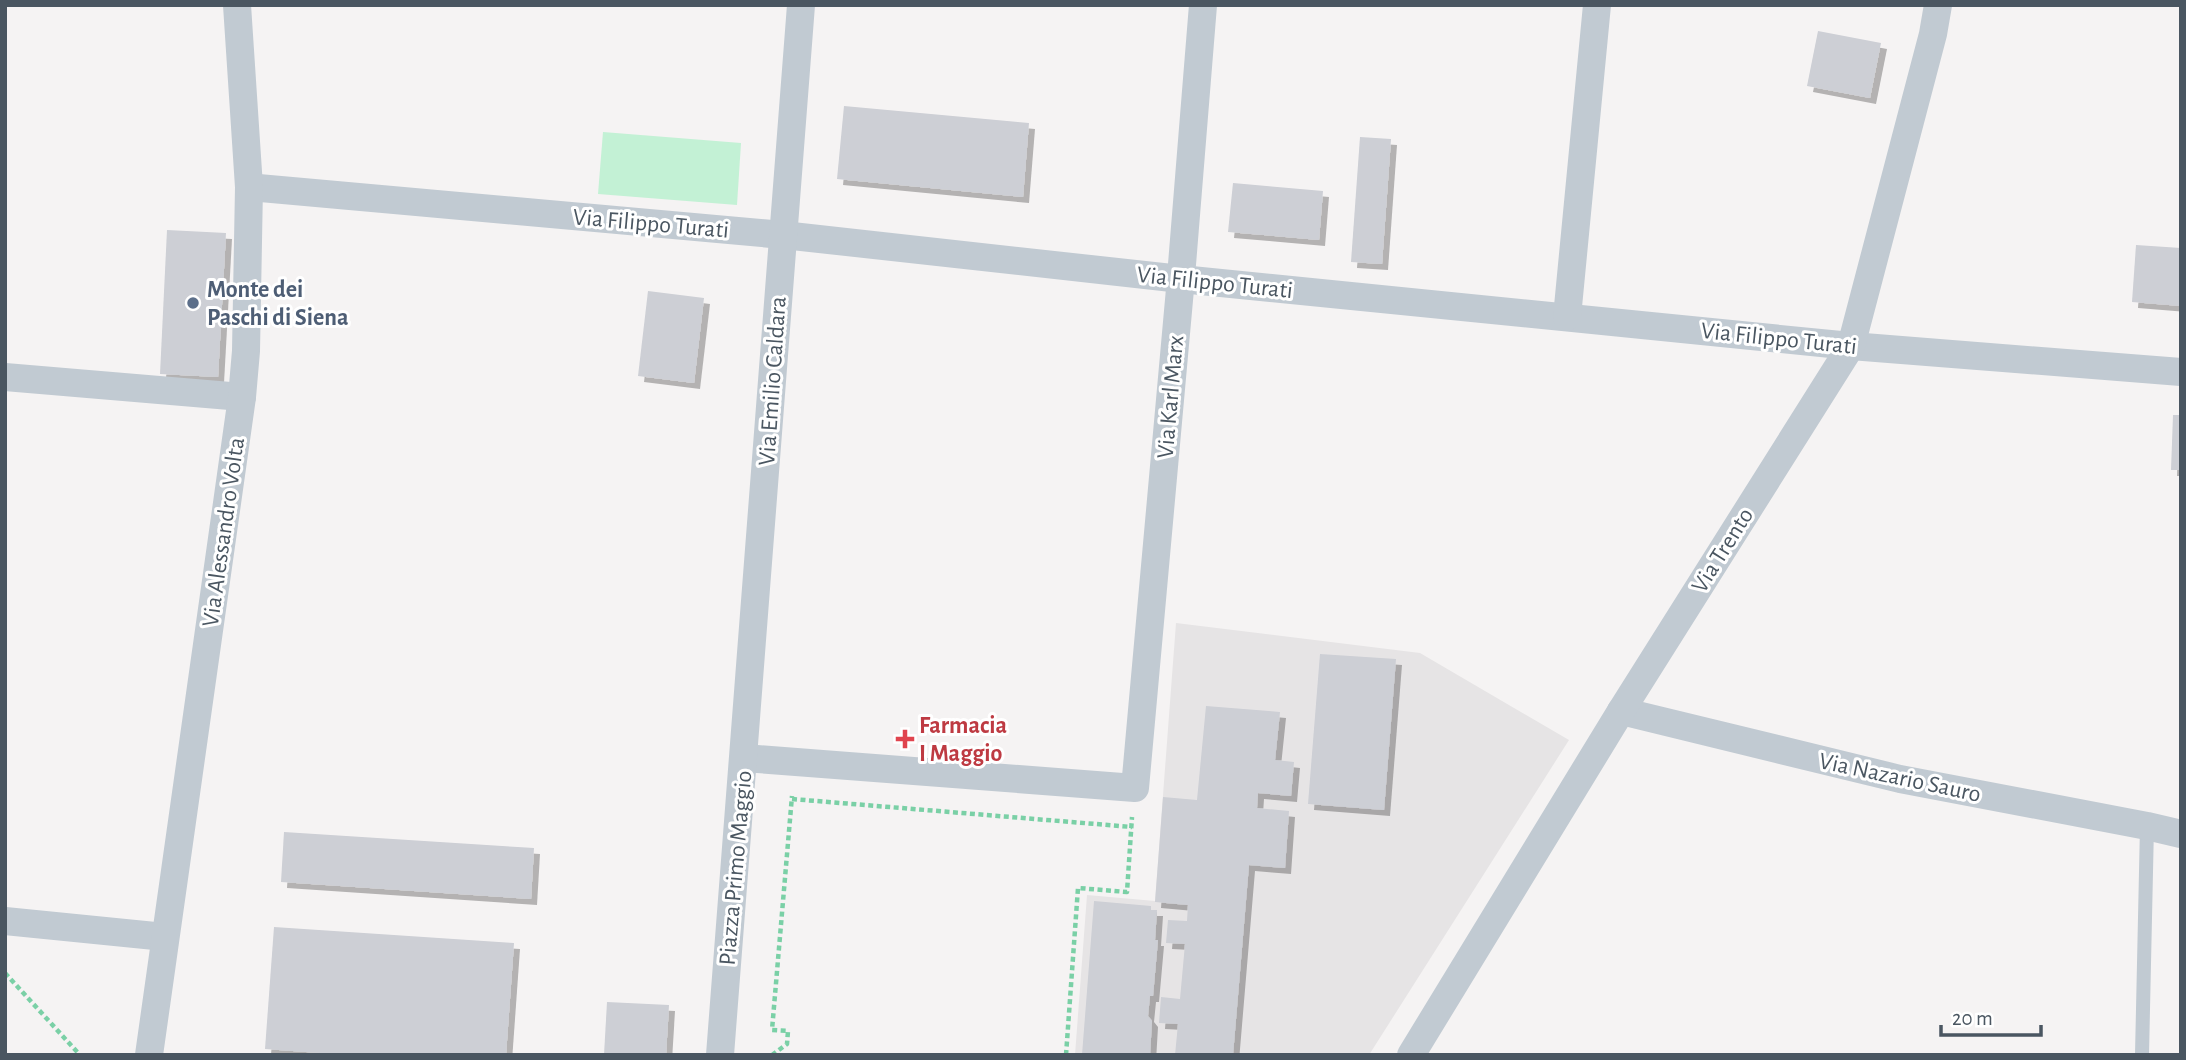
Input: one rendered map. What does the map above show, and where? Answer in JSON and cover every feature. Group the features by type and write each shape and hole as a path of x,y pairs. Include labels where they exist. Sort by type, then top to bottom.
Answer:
{"street":[{"name":"Via Alessandro Volta","path":"149,1055 242,397 246,351 249,187 237,5"},
{"name":"Via Emilio Caldara","path":"744,758 801,5"},
{"name":"Via Karl Marx","path":"1135,788 1203,5"},
{"path":"1567,317 1597,5"},
{"name":"Via Trento","path":"1411,1055 1621,711 1852,346 1930,47 1938,5"},
{"name":"Via Filippo Turati","path":"249,187 783,234 1181,279 1852,346 2181,372"},
{"path":"5,377 242,397"},
{"name":"Via Nazario Sauro","path":"1621,711 1900,779 2181,834"},
{"name":"Piazza Primo Maggio","path":"720,1055 744,758 1135,788"},
{"path":"5,921 165,937"}],"lane":[{"path":"2142,1055 2147,826"}],"path":[{"path":"776,1054 787,1044 788,1031 772,1030 795,761"},
{"path":"1066,1055 1078,888 1127,892 1135,788"},
{"path":"792,799 1132,827"},
{"path":"5,973 80,1055"}],"shaded area":[{"path":"1176,623 1420,653 1569,740 1369,1055 1075,1055 1087,895 1155,901"}],"green space":[{"path":"603,132 741,143 737,205 598,194"}],"building":[{"path":"1818,31 1881,43 1870,98 1807,86"},
{"path":"844,106 1029,123 1023,197 837,179"},
{"path":"1360,137 1391,139 1382,264 1351,262"},
{"path":"1233,183 1323,191 1319,240 1228,232"},
{"name":"Monte dei Paschi di Siena","path":"167,230 226,233 218,377 160,374"},
{"path":"2136,245 2181,248 2181,306 2132,302"},
{"path":"648,291 704,298 694,383 638,376"},
{"path":"2173,415 2181,415 2181,470 2171,470"},
{"path":"1320,654 1396,659 1384,810 1308,804"},
{"path":"1206,706 1280,712 1275,760 1294,762 1291,796 1258,793 1257,808 1289,811 1285,868 1249,865 1233,1055 1175,1055 1178,1024 1159,1023 1161,997 1180,999 1185,944 1166,943 1168,920 1187,921 1188,905 1155,902 1163,797 1197,800"},
{"path":"284,832 534,848 531,899 281,882"},
{"path":"1094,901 1151,906 1151,910 1157,910 1155,940 1158,940 1153,996 1150,996 1148,1016 1152,1021 1150,1055 1082,1055"},
{"path":"274,927 514,943 506,1055 348,1055 265,1049"},
{"path":"607,1002 669,1005 666,1055 604,1055"}],"place":[{"name":"Monte dei Paschi di Siena","path":"193,303"},
{"name":"Farmacia I Maggio","path":"905,739"}]}
